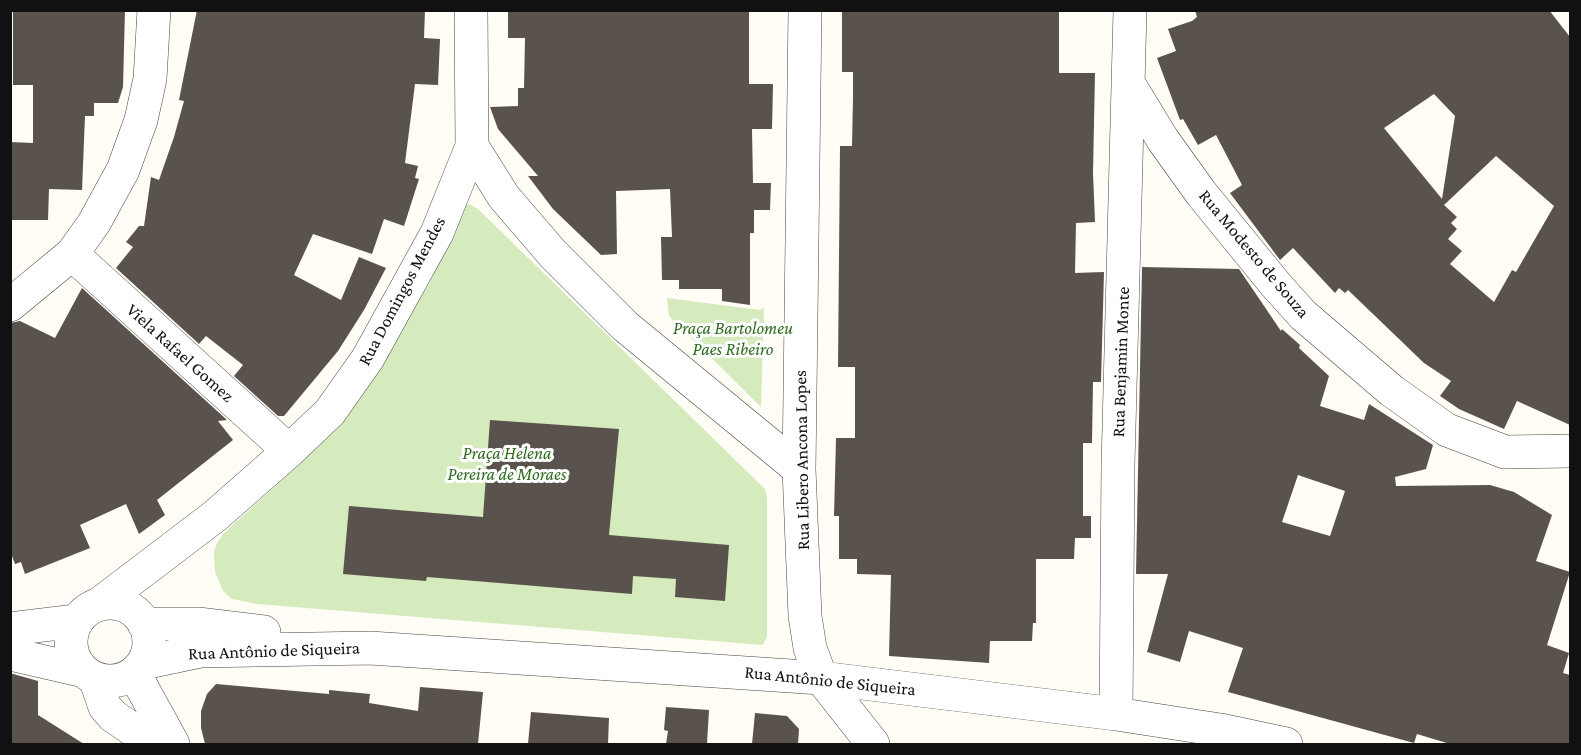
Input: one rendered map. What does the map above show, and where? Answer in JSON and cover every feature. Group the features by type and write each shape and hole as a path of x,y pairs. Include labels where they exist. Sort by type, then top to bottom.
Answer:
{"street":[{"path":"10,305 72,254 94,223 123,170 141,120 150,79 154,10"},
{"name":"Rua Domingos Mendes","path":"87,613 215,516 289,451 330,412 368,358 437,233 472,146 471,10"},
{"name":"Rua Libero Ancona Lopes","path":"805,10 799,469 805,616 810,648 821,678 873,744"},
{"name":"Rua Benjamin Monte","path":"1116,714 1118,465 1130,86 1130,10"},
{"name":"Rua Modesto de Souza","path":"1130,86 1163,140 1201,193 1276,285 1303,315 1392,391 1447,430 1505,452 1570,451"},
{"path":"472,146 504,197 553,254 609,310 799,469"},
{"name":"Viela Rafael Gomez","path":"72,254 289,451"},
{"name":"Rua Domingos Mendes","path":"140,618 215,516"},
{"path":"13,632 87,613 111,603 125,605 140,618 149,636 139,668 150,706 173,744"},
{"path":"87,613 71,647 75,660 89,674 109,711 154,744"},
{"name":"Rua Antônio de Siqueira","path":"140,618 370,648 821,678 1116,714 1220,730 1286,744"},
{"path":"13,632 89,674 109,681 122,679 139,668"},
{"name":"Rua Antônio de Siqueira","path":"139,668 200,651 370,648"}],"green space":[{"name":"Praça Helena Pereira de Moraes","path":"469,204 478,209 765,489 767,497 767,636 763,645 257,604 232,599 223,591 215,572 214,552 217,543 224,533 303,461 337,424 428,286 462,207"},
{"name":"Praça Bartolomeu Paes Ribeiro","path":"667,298 760,310 764,307 761,407 669,316"}],"building":[{"path":"13,10 125,10 123,87 118,103 94,103 94,116 85,116 82,190 49,189 48,220 10,220 10,142 33,143 33,85 13,85"},
{"path":"197,10 425,10 424,38 440,39 438,85 415,84 405,163 418,166 415,178 419,179 404,226 384,219 372,254 313,234 294,275 341,300 359,257 386,268 364,310 338,351 284,416 278,416 234,376 243,365 206,336 199,344 116,268 133,247 126,242 139,226 144,226 151,177 159,180 174,137 184,101 179,100"},
{"path":"508,10 749,10 749,84 773,84 772,129 752,129 753,183 771,183 770,210 754,210 754,233 750,233 750,305 722,301 722,289 679,289 679,280 662,280 661,237 672,237 670,189 616,191 617,254 601,255 553,209 528,176 538,176 498,129 490,107 518,106 518,88 524,88 525,38 508,38"},
{"path":"842,10 1059,10 1059,73 1095,73 1093,173 1095,222 1076,223 1075,273 1104,272 1101,382 1093,382 1092,443 1083,443 1083,516 1091,516 1091,538 1075,538 1074,559 1036,559 1036,623 1033,623 1032,641 990,641 989,663 889,656 891,575 857,574 857,559 839,559 839,516 834,516 836,438 855,438 855,367 838,367 840,146 852,146 853,98 853,72 842,72"},
{"path":"1195,10 1549,10 1570,37 1570,425 1517,401 1504,429 1459,409 1440,396 1451,381 1424,363 1348,290 1345,293 1339,288 1335,293 1293,248 1280,260 1230,193 1242,185 1216,135 1198,145 1183,119 1180,120 1157,58 1176,51 1168,29 1197,17","holes":["1434,94 1455,116 1442,199 1384,128","1496,156 1554,206 1516,272 1512,270 1494,302 1450,264 1462,251 1448,239 1457,229 1451,223 1457,217 1444,205"]},
{"path":"1142,267 1239,269 1281,331 1282,329 1300,345 1299,348 1329,376 1320,406 1364,420 1369,404 1433,445 1426,469 1395,477 1396,486 1490,485 1514,492 1552,515 1536,561 1570,572 1547,645 1569,653 1563,673 1570,675 1570,744 1450,744 1417,734 1414,743 1228,692 1243,648 1189,631 1180,662 1147,652 1168,574 1136,574","holes":["1298,475 1345,491 1330,536 1282,522"]},
{"path":"82,288 227,420 218,421 233,440 157,500 165,515 139,534 126,504 80,525 90,548 25,574 21,562 15,564 10,551 10,323 20,321 55,338"},
{"path":"490,420 619,429 609,535 729,545 725,601 675,597 676,579 633,576 632,594 427,577 426,581 343,574 349,506 483,517"},
{"path":"10,673 38,681 38,715 84,744 10,744"},
{"path":"216,684 329,694 329,690 370,694 369,703 418,711 420,687 483,692 478,744 205,744 201,728 201,711 207,694"},
{"path":"666,707 709,710 707,744 666,744 668,731 664,730"},
{"path":"531,712 609,718 608,744 528,744"},
{"path":"755,713 787,716 799,729 798,744 752,744"}]}
